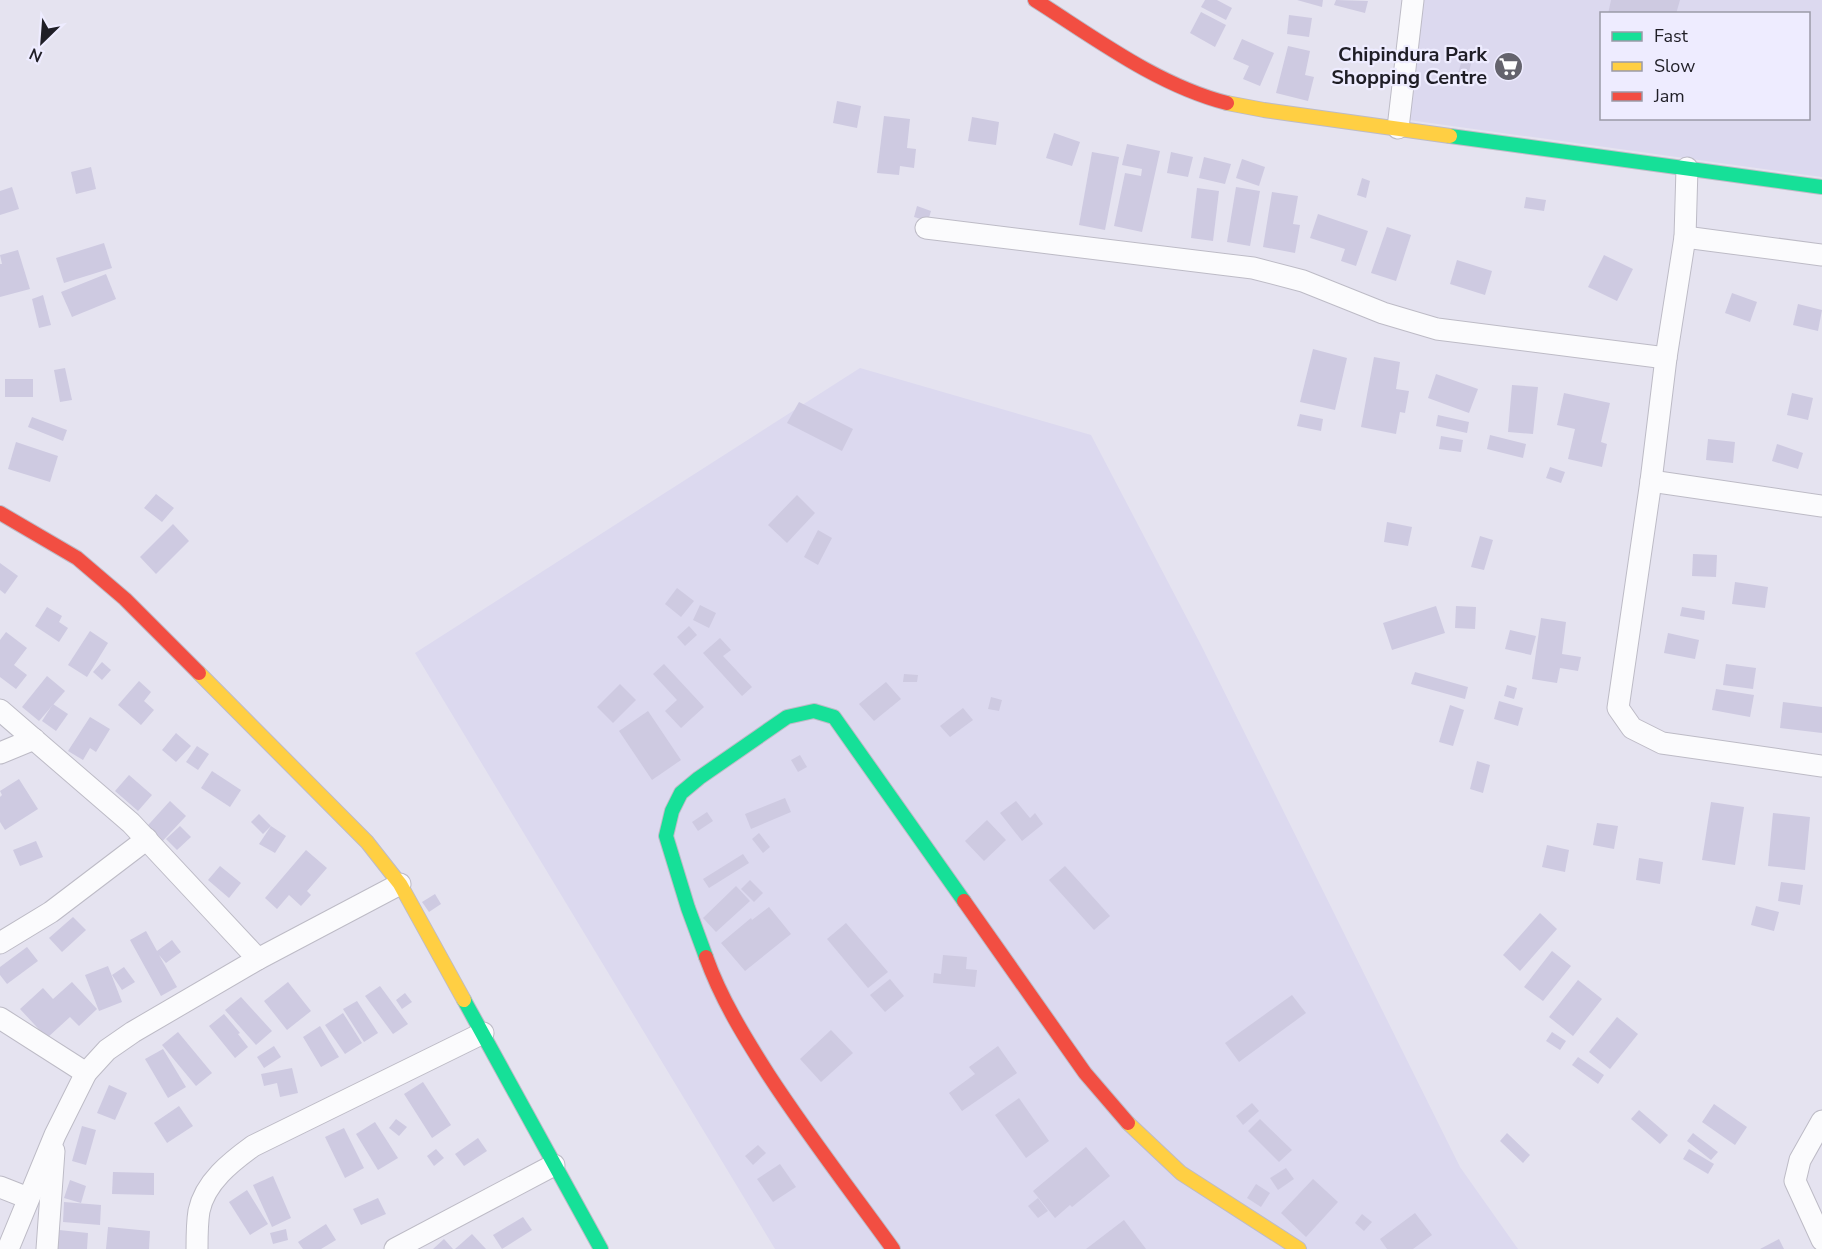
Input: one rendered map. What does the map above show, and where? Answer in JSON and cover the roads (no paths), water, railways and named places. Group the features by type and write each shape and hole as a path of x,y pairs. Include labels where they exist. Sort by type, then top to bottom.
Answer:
{"street":[{"path":"1035,0 1105,44 1169,79 1215,100 1264,110 1822,187"},
{"path":"1398,128 1413,0"},
{"path":"1687,168 1685,237 1618,708 1632,728 1662,743 1822,766"},
{"path":"926,228 1253,268 1303,281 1383,314 1437,328 1666,358"},
{"path":"1685,237 1822,255"},
{"path":"1651,481 1822,506"},
{"path":"0,513 77,558 125,599 367,842 400,884 601,1249"},
{"path":"0,710 131,823 258,959"},
{"path":"893,1249 794,1114 739,1029 716,983 688,908 666,836 672,811 681,793 787,717 814,711 834,717 1085,1072 1120,1116 1181,1173 1299,1249"},
{"path":"0,753 34,739"},
{"path":"0,943 51,912 147,839"},
{"path":"8,1249 55,1135 86,1073 107,1050 133,1032 258,959 400,884"},
{"path":"0,1018 86,1073"},
{"path":"197,1249 199,1210 210,1185 229,1164 253,1146 483,1033"},
{"path":"1822,1121 1800,1160 1796,1181 1822,1240"},
{"path":"47,1249 55,1135"},
{"path":"395,1249 554,1165"},
{"path":"0,1187 28,1198"}],"place":[{"name":"Chipindura Park Shopping Centre","path":"1508,66"}]}
